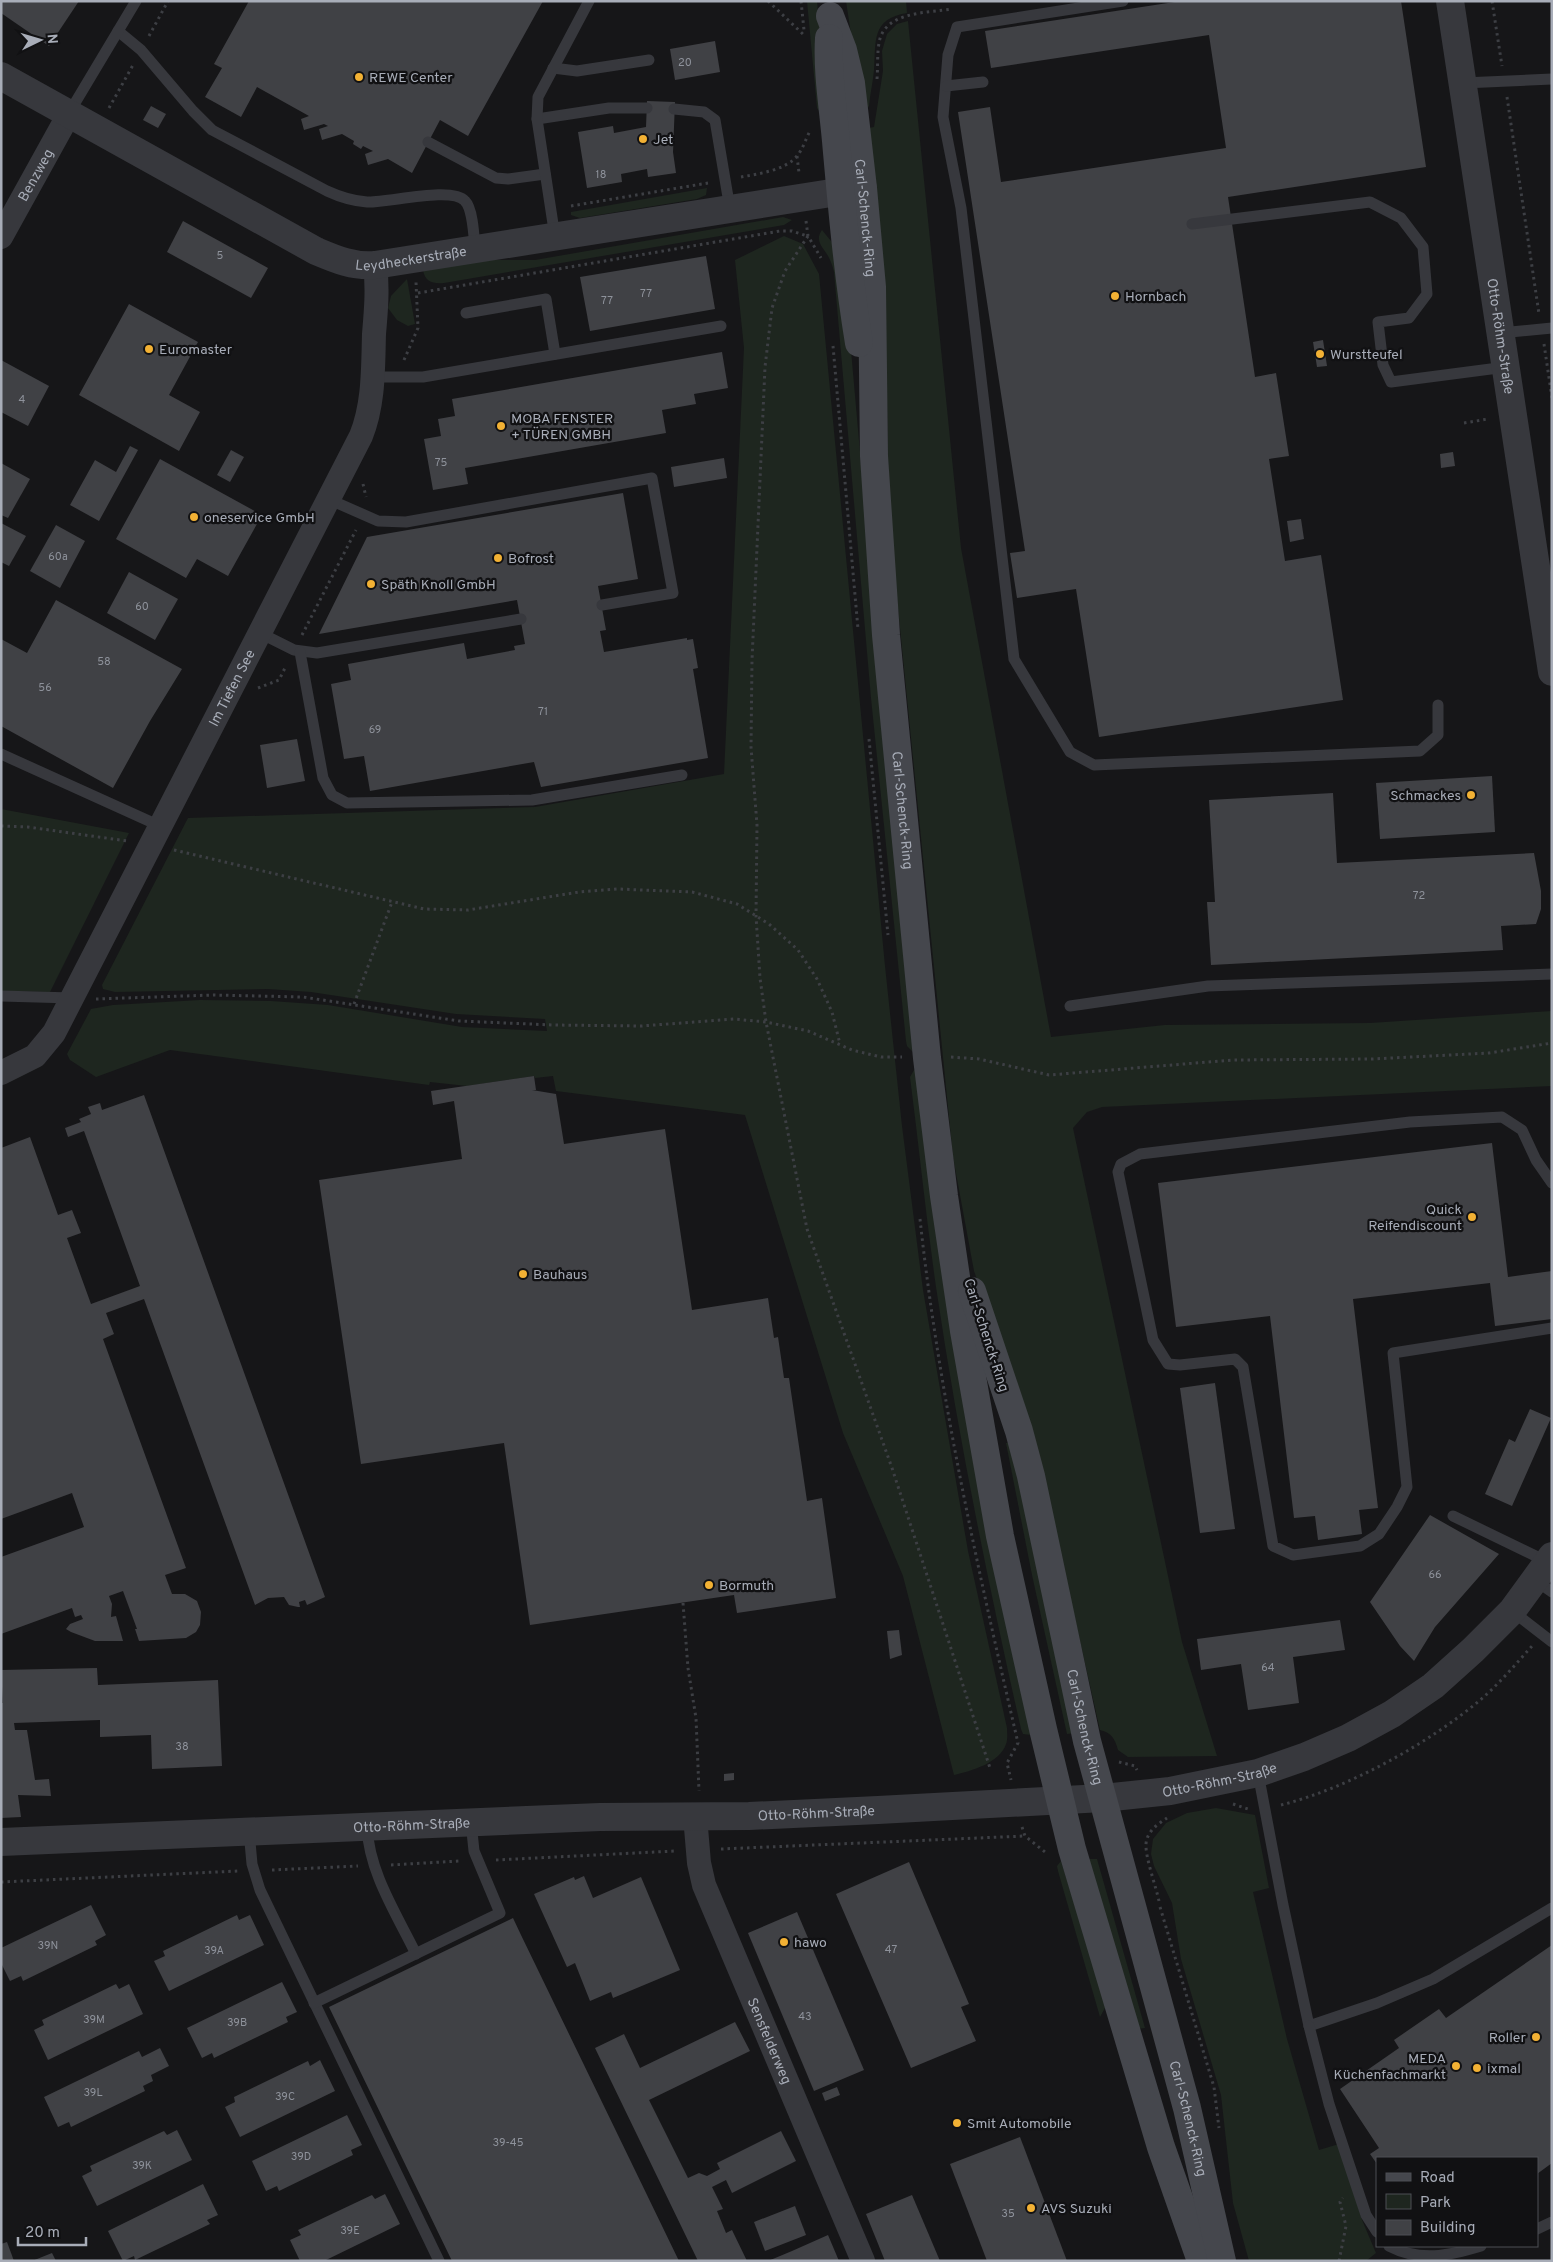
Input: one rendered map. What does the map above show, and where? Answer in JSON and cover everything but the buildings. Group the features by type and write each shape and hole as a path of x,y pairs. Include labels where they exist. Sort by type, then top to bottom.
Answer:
{"main road":[{"name":"Carl-Schenck-Ring","path":"830,9 851,83 852,190 850,289 873,423 876,498 889,664 927,1058 944,1196 964,1331 1000,1536 1072,1849 1161,2147 1201,2261"},
{"name":"Carl-Schenck-Ring","path":"944,1196 980,1319 1018,1431 1028,1467 1075,1691 1117,1854 1187,2108 1222,2261"}],"street":[{"name":"Otto-Röhm-Straße","path":"1450,1 1500,333 1544,567 1552,672"},
{"name":"Leydheckerstraße","path":"1,76 316,251 348,264 374,264 852,190"},
{"name":"Benzweg","path":"1,237 69,114"},
{"name":"Im Tiefen See","path":"1,1073 28,1061 42,1049 54,1033 364,428 369,412 372,376 377,286 374,264"},
{"name":"Otto-Röhm-Straße","path":"1,1842 634,1816 887,1810 1103,1798 1170,1791 1258,1772 1348,1738 1392,1714 1433,1686 1473,1650 1547,1573"},
{"name":"Sensfelderweg","path":"697,1816 698,1850 704,1885 863,2261"}],"lane":[{"path":"69,114 136,1"},
{"path":"555,236 537,119 538,98 589,1"},
{"path":"1123,1 957,27 948,55 943,118 961,208 1014,659 1070,752 1094,764 1420,751 1438,735 1438,705"},
{"path":"118,31 141,50 193,112 212,130 327,191 343,198 368,202 442,195 460,197 465,200 469,209 475,249"},
{"path":"553,68 577,71 649,60"},
{"path":"1463,83 1552,79"},
{"path":"946,86 983,82"},
{"path":"537,119 609,108 647,108"},
{"path":"674,110 704,112 715,120 730,209"},
{"path":"428,142 496,178 508,179 545,174"},
{"path":"1192,224 1370,202 1401,218 1422,248 1427,294 1409,318 1378,322 1383,365 1391,382 1506,367"},
{"path":"466,313 546,299 555,354"},
{"path":"372,376 422,376 720,326"},
{"path":"1500,333 1547,329"},
{"path":"328,499 362,516 378,521 406,522 652,478 673,593 602,605"},
{"path":"260,633 300,652 327,652 521,619"},
{"path":"300,652 323,778 332,795 348,803 532,800 682,775"},
{"path":"1,754 160,826"},
{"path":"1070,1006 1208,986 1552,974"},
{"path":"1,996 72,998"},
{"path":"1552,1182 1536,1160 1522,1130 1502,1117 1410,1122 1140,1154 1121,1164 1118,1172 1153,1340 1168,1364 1180,1365 1235,1359 1244,1367 1273,1546 1293,1555 1360,1546 1379,1534 1397,1507 1407,1487 1393,1353 1552,1328"},
{"path":"1452,1516 1547,1573"},
{"path":"1512,1611 1552,1642"},
{"path":"1258,1772 1283,1905 1309,2026 1329,2104 1366,2215 1376,2230"},
{"path":"314,2003 500,1913 472,1845 471,1822"},
{"path":"367,1826 368,1843 373,1865 416,1954"},
{"path":"249,1832 253,1871 260,1890 439,2261"},
{"path":"1309,2026 1377,2003 1433,1979 1552,1908"},
{"path":"1538,2229 1552,2222"},
{"path":"1391,2247 1412,2257 1433,2257 1477,2247"}],"path":[{"path":"768,1 804,36"},
{"path":"1492,1 1547,329 1552,398"},
{"path":"876,83 879,42 884,30 892,22 905,16 954,9"},
{"path":"551,210 769,171 789,162 797,156 813,124"},
{"path":"797,156 799,174"},
{"path":"806,222 808,236 824,262"},
{"path":"418,293 780,231 792,231 808,236"},
{"path":"808,236 785,271 772,308 765,367 751,737 757,825 756,916 760,978 766,1022 807,1229 892,1468 990,1768"},
{"path":"1464,423 1495,417"},
{"path":"1,826 131,842"},
{"path":"170,849 424,909 456,911 579,892 618,889 701,894 737,904 769,924 798,950 817,979 832,1012 840,1045"},
{"path":"354,1004 392,902"},
{"path":"72,998 246,995 303,997 459,1021 483,1022 641,1026 734,1020 766,1022 808,1031 840,1045 881,1058 910,1058"},
{"path":"941,1057 979,1059 1050,1075 1232,1060 1372,1059 1489,1053 1552,1043"},
{"path":"683,1602 688,1668 696,1718 697,1816"},
{"path":"1,1882 1024,1836"}],"green space":[{"path":"807,1 817,1 824,78 822,115 817,108"},
{"path":"846,1 906,1 907,13 887,20 881,26 878,33 869,106 863,113"},
{"path":"908,21 961,548 1051,1037 1165,1025 1370,1023 1552,1011 1552,1086 1102,1107 1087,1112 1073,1128 1182,1642 1217,1756 1128,1757 1118,1750 1110,1735 1100,1730 1033,1432 974,1271 953,1157 889,518 887,402 864,129 874,127 883,71 882,51 887,34 897,24"},
{"path":"707,188 706,195 697,199 580,218 571,215 571,212"},
{"path":"783,217 792,220 784,225 444,283 428,280 423,270 482,260 535,260"},
{"path":"822,230 835,246 844,271 913,1052 907,1046 906,1041 871,698 834,272 832,264 820,242 819,238"},
{"path":"784,236 803,244 819,274 885,966 902,1126 923,1290 968,1551 1007,1728 1006,1744 998,1756 984,1765 954,1775 903,1576 843,1433 745,1115 556,1091 553,1076 535,1078 534,1076 467,1086 430,1082 429,1085 170,1050 96,1077 70,1060 67,1054 91,1009 113,1005 200,1000 271,1001 328,1005 462,1027 547,1031 545,1019 456,1014 311,992 268,989 115,992 103,989 102,985 188,818 535,807 724,774 744,348 735,260"},
{"path":"407,279 415,324 408,326 397,320 388,308 391,296"},
{"path":"1,809 129,833 50,992 1,991"},
{"path":"918,1069 1031,1735 1023,1734 1021,1729 985,1564 954,1398 932,1261 910,1077 914,1070"},
{"path":"1015,1442 1076,1733 1067,1734 1032,1575 1006,1443"},
{"path":"1216,1808 1255,1815 1269,1888 1253,1892 1287,2039 1319,2150 1339,2144 1362,2220 1376,2253 1366,2261 1249,2261 1233,2203 1221,2095 1181,1959 1172,1903 1154,1866 1151,1854 1153,1839 1166,1823 1187,1813"},
{"path":"1089,1859 1097,1859 1145,2028 1137,2029"},
{"path":"1061,1861 1106,2006 1100,2017 1058,1871 1057,1866"}],"place":[{"name":"REWE Center","path":"359,77"},
{"name":"Jet","path":"643,139"},
{"name":"Hornbach","path":"1115,296"},
{"name":"Euromaster","path":"149,349"},
{"name":"Wurstteufel","path":"1320,354"},
{"name":"MOBA FENSTER + TÜREN GMBH","path":"501,426"},
{"name":"oneservice GmbH","path":"194,517"},
{"name":"Bofrost","path":"498,558"},
{"name":"Späth Knoll GmbH","path":"371,584"},
{"name":"Schmackes","path":"1471,795"},
{"name":"Quick Reifendiscount","path":"1472,1217"},
{"name":"Bauhaus","path":"523,1274"},
{"name":"Bormuth","path":"709,1585"},
{"name":"hawo","path":"784,1942"},
{"name":"Roller","path":"1536,2037"},
{"name":"MEDA Küchenfachmarkt","path":"1456,2066"},
{"name":"ixmal","path":"1477,2068"},
{"name":"Smit Automobile","path":"957,2123"},
{"name":"AVS Suzuki","path":"1031,2208"}]}
